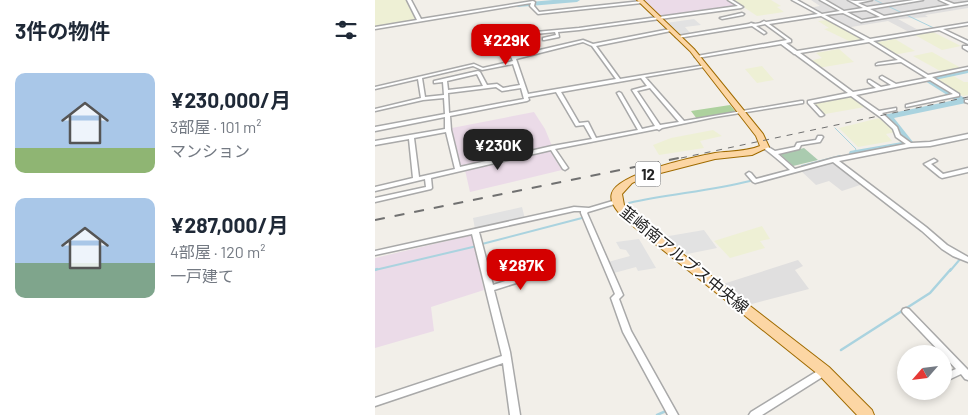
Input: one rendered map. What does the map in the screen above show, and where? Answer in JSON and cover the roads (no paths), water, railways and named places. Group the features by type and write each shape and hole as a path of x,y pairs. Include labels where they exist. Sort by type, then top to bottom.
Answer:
{"main road":[{"path":"641,1 697,57 760,136 765,147"},
{"name":"韮崎南アルプス中央線","path":"765,147 752,152 715,156 642,175 622,186 617,193 619,208 824,371 867,415"}],"street":[{"path":"409,0 419,20"},
{"path":"375,129 527,100 514,60 503,36 741,7 731,0"},
{"path":"794,0 870,41 955,96 908,106"},
{"path":"822,0 861,21 968,3"},
{"path":"852,1 869,0"},
{"path":"901,0 924,11"},
{"path":"375,88 474,65 482,69 583,41 593,45 921,0"},
{"path":"941,0 954,6"},
{"path":"962,0 968,3"},
{"path":"375,28 532,2 538,13 641,1"},
{"path":"852,1 883,17"},
{"path":"722,18 742,14 737,10"},
{"path":"697,57 790,41 790,39 764,22"},
{"path":"751,24 764,33"},
{"path":"795,53 968,24"},
{"path":"938,29 968,46"},
{"path":"544,40 558,36 556,31"},
{"path":"783,43 892,125 907,144"},
{"path":"593,45 619,80"},
{"path":"879,64 901,61"},
{"path":"526,96 704,66"},
{"path":"822,115 810,102 968,68"},
{"path":"436,82 478,72 485,86"},
{"path":"642,77 683,123"},
{"path":"882,77 895,85"},
{"path":"419,78 423,99"},
{"path":"445,80 448,116 447,130 458,169"},
{"path":"870,81 879,88"},
{"path":"375,110 485,86 497,85 502,90 523,86"},
{"path":"649,87 633,90 659,128"},
{"path":"558,91 578,125 586,123 595,140"},
{"path":"619,93 641,131"},
{"path":"375,189 552,148 801,102"},
{"path":"877,113 894,109"},
{"path":"375,143 447,130"},
{"path":"411,136 417,180"},
{"path":"752,177 793,170 907,144 935,144 968,136"},
{"path":"774,153 797,148 799,144 818,141 820,138"},
{"path":"765,147 793,170"},
{"path":"552,148 565,168"},
{"path":"834,160 924,229 935,241 964,258"},
{"path":"934,162 927,164 942,176 968,170"},
{"path":"375,200 429,188 428,177"},
{"path":"375,253 574,209 585,210 617,202"},
{"path":"585,210 584,213 619,295 615,298 622,322 670,411"},
{"path":"475,231 507,358 515,415"},
{"path":"490,289 545,271"},
{"path":"906,311 965,373"},
{"path":"375,402 507,358"},
{"path":"754,415 824,371"}],"waterway":[{"path":"518,5 577,0"},
{"path":"875,0 938,30 907,36"},
{"path":"872,42 901,37"},
{"path":"800,53 866,43"},
{"path":"932,78 968,70"},
{"path":"854,153 905,145 908,142 899,134 899,129 887,117 963,101 930,81"},
{"path":"835,128 856,149 854,153 835,158"},
{"path":"802,166 840,156"},
{"path":"629,203 750,181"},
{"path":"482,244 582,218"},
{"path":"377,269 375,270 477,246"},
{"path":"950,271 961,258"},
{"path":"841,350 930,293 951,269"},
{"path":"657,415 666,411"}],"railway":[{"path":"681,158 968,97"},
{"path":"375,220 688,156"}]}
